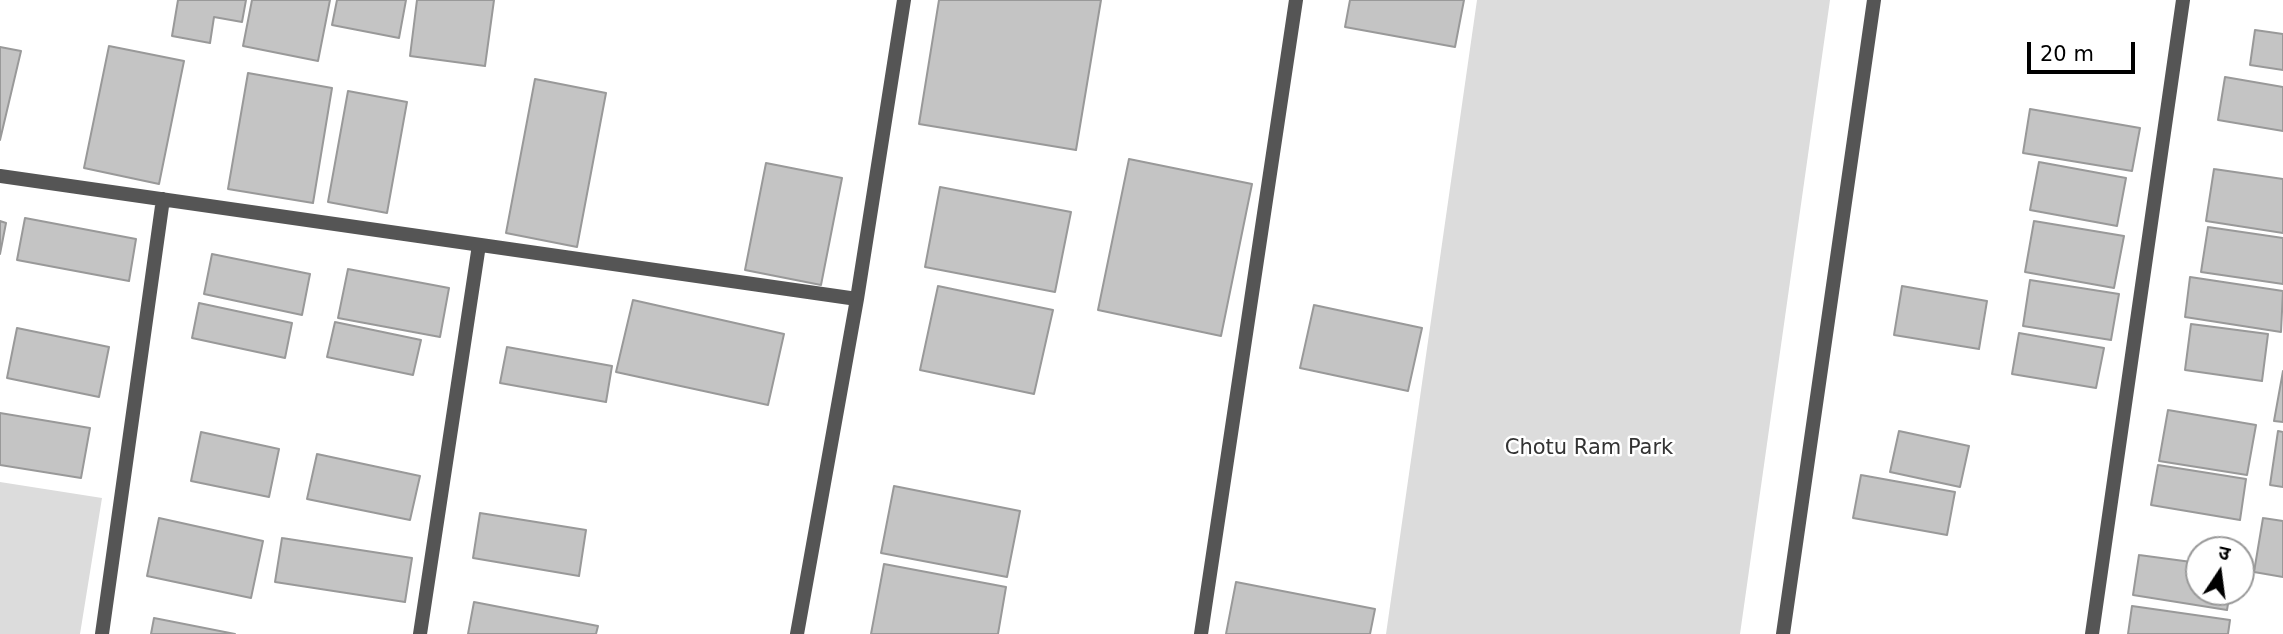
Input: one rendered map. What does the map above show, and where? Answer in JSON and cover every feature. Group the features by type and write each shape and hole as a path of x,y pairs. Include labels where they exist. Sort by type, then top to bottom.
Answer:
{"street":[{"path":"797,634 857,299 904,0"},
{"path":"1200,634 1296,0"},
{"path":"1783,634 1874,0"},
{"path":"2092,634 2183,0"},
{"path":"0,176 857,299"},
{"path":"102,634 163,200"},
{"path":"420,634 479,245"}],"green space":[{"name":"Chotu Ram Park","path":"1477,0 1830,0 1740,634 1386,634"},
{"path":"0,482 102,498 80,634 0,634"}],"building":[{"path":"178,0 246,0 242,22 214,17 210,43 172,36"},
{"path":"252,0 330,0 318,61 243,46"},
{"path":"337,0 406,0 399,38 332,25"},
{"path":"417,0 494,0 485,66 410,56"},
{"path":"939,0 1101,0 1076,150 919,124"},
{"path":"1350,0 1464,0 1455,47 1345,27"},
{"path":"2255,30 2283,34 2283,70 2250,65"},
{"path":"109,46 184,61 159,184 84,168"},
{"path":"0,47 21,51 0,140"},
{"path":"248,73 332,88 313,203 228,189"},
{"path":"2225,77 2283,87 2283,131 2218,120"},
{"path":"535,79 606,93 577,247 506,233"},
{"path":"348,91 407,102 387,213 328,202"},
{"path":"2030,109 2140,128 2132,171 2023,153"},
{"path":"1129,159 1252,184 1221,336 1098,310"},
{"path":"2039,162 2126,178 2117,226 2030,210"},
{"path":"766,163 842,178 821,285 745,270"},
{"path":"2214,169 2283,179 2283,233 2206,221"},
{"path":"940,187 1071,212 1055,292 925,267"},
{"path":"25,218 136,239 129,281 17,260"},
{"path":"0,221 6,223 0,254"},
{"path":"2034,221 2124,236 2114,288 2025,272"},
{"path":"2208,227 2283,238 2283,284 2201,272"},
{"path":"212,254 310,274 302,315 204,294"},
{"path":"348,269 449,288 440,337 338,318"},
{"path":"2190,277 2283,291 2281,332 2185,317"},
{"path":"2030,280 2119,294 2111,340 2023,326"},
{"path":"938,286 1053,310 1034,394 920,370"},
{"path":"1902,286 1987,301 1979,349 1894,335"},
{"path":"633,300 784,334 768,405 616,372"},
{"path":"199,303 292,323 285,358 192,338"},
{"path":"1314,305 1422,328 1408,391 1300,368"},
{"path":"335,322 421,340 413,375 327,357"},
{"path":"2191,324 2268,334 2262,381 2185,370"},
{"path":"17,328 109,347 99,397 7,378"},
{"path":"2019,333 2104,348 2096,388 2012,374"},
{"path":"507,347 612,366 606,402 500,383"},
{"path":"2283,371 2283,422 2274,421"},
{"path":"2168,410 2256,425 2247,475 2159,461"},
{"path":"0,413 90,428 81,478 0,465"},
{"path":"1899,431 1969,446 1960,487 1890,472"},
{"path":"2278,431 2283,432 2283,487 2270,485"},
{"path":"201,432 279,449 269,497 191,481"},
{"path":"317,454 420,476 410,520 307,499"},
{"path":"2158,465 2246,479 2240,520 2151,505"},
{"path":"1861,475 1955,492 1947,535 1853,518"},
{"path":"894,486 1020,511 1007,577 881,553"},
{"path":"480,513 586,530 579,576 473,558"},
{"path":"159,518 263,541 251,598 147,576"},
{"path":"2263,518 2283,521 2283,577 2255,572"},
{"path":"282,538 412,558 405,602 275,582"},
{"path":"2139,555 2185,561 2185,603 2133,595"},
{"path":"884,564 1006,587 998,634 871,634"},
{"path":"1236,582 1375,609 1370,634 1226,634"},
{"path":"474,602 598,626 596,634 468,634"},
{"path":"2132,606 2230,620 2228,634 2128,634"},
{"path":"2202,606 2228,606 2227,610"},
{"path":"154,618 235,634 151,634"}]}
